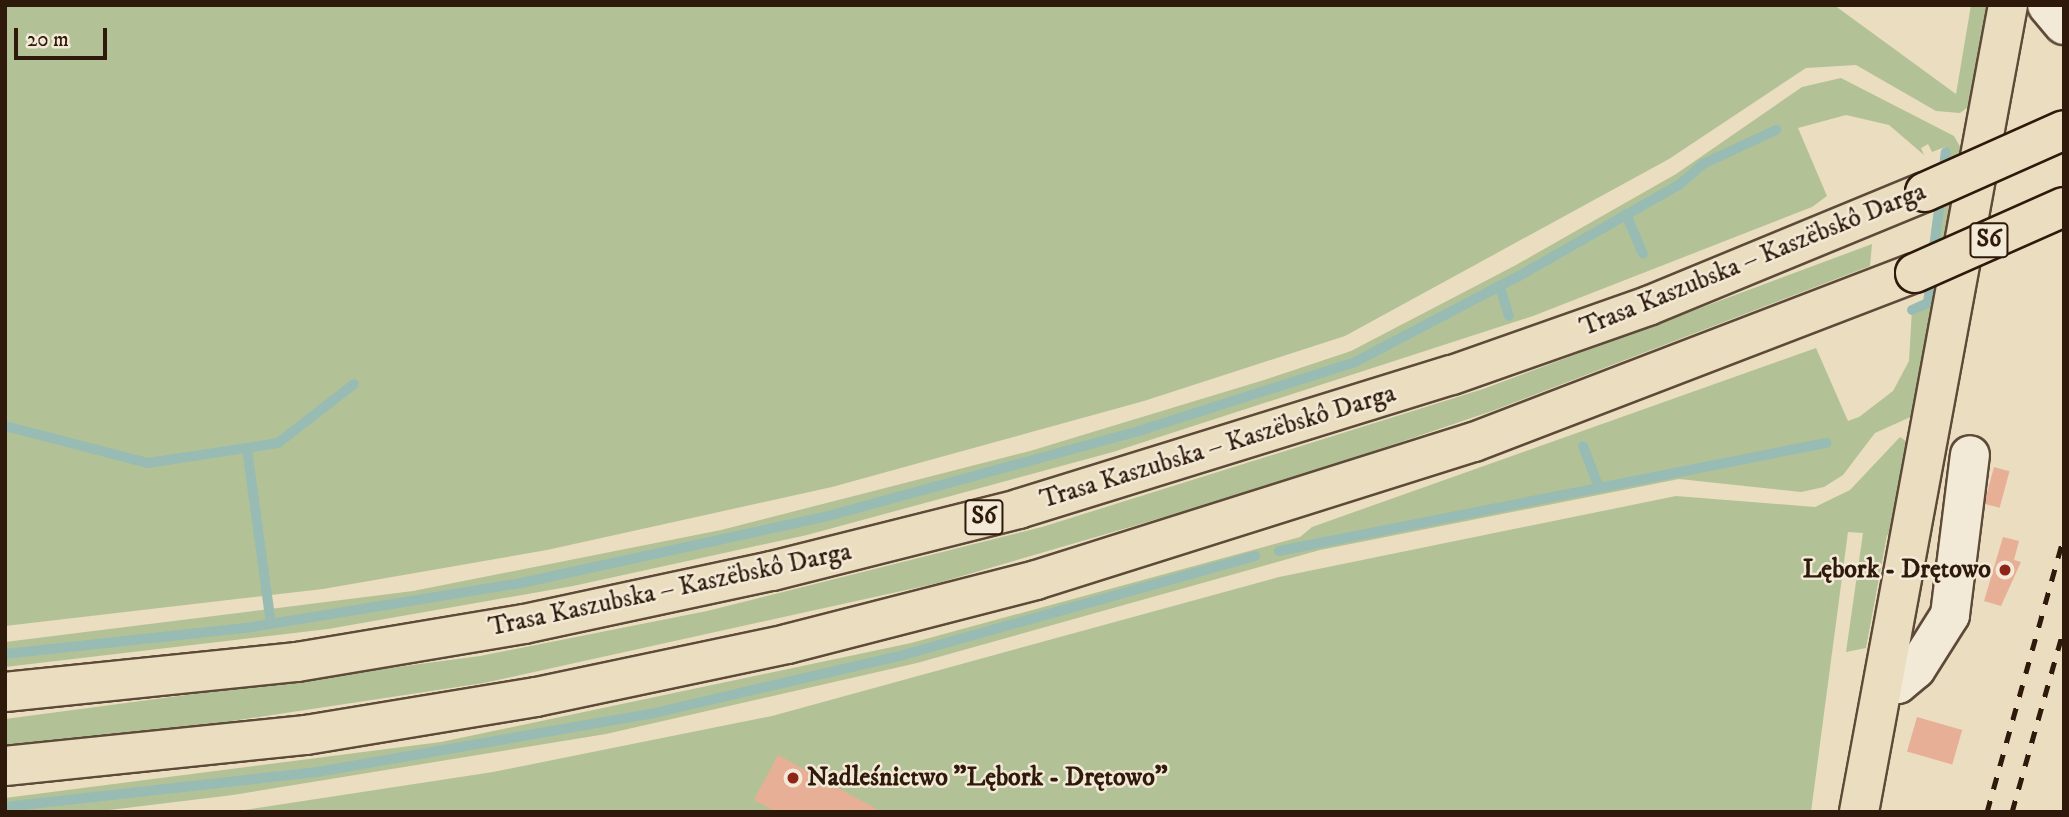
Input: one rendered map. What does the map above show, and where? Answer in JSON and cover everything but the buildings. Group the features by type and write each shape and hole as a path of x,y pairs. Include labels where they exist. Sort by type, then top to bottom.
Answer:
{"main road":[{"path":"1859,812 1966,249 2008,5"},
{"name":"Trasa Kaszubska – Kaszëbskô Darga","path":"5,692 297,662 524,624 772,571 1018,509 1451,375 1648,306 1925,192 2064,130"},
{"name":"S6","path":"5,766 224,745 536,697 787,644 1036,580 1474,442 1915,273 2064,207"}],"lane":[{"path":"1884,682 1898,684 1916,669 1950,615 1970,455"}],"green space":[{"path":"5,5 1834,5 1956,94 1971,5 1993,5 1971,105 1960,113 1936,111 1856,65 1806,68 1669,159 1345,336 1144,401 832,487 547,550 323,589 5,626"},
{"path":"1841,78 1954,136 1963,152 1915,415 1875,433 1843,475 1824,487 1801,492 1679,479 1320,550 917,663 606,734 233,795 93,812 5,812 5,798 441,742 911,643 1300,537 1312,527 1816,348 1848,421 1859,417 1893,391 1909,361 1912,309 1926,302 1946,160 1945,147 1932,152 1928,144 1921,148 1924,155 1889,125 1846,115 1798,128 1827,196 1812,207 1533,316 1113,452 807,535 573,586 328,629 5,667 5,642 413,591 721,530 1030,451 1264,380 1351,351 1516,265 1676,174 1802,87"},
{"path":"1872,244 1870,266 1492,411 1271,486 938,583 484,683 212,724 5,746 5,719 480,656 707,611 1042,527 1483,389"},
{"path":"1900,437 1909,443 1898,537 1887,535 1866,648 1846,652 1863,533 1848,532 1811,812 231,812 493,772 772,716 1279,577 1676,496 1815,507 1850,490"}],"waterway":[{"path":"5,654 252,627 521,583 828,516 1142,430 1355,362 1519,276 1680,184 1703,164 1776,130"},
{"path":"1943,175 1946,152"},
{"path":"1933,255 1941,194"},
{"path":"1626,214 1643,254"},
{"path":"1912,310 1928,303 1931,277"},
{"path":"1500,287 1509,316"},
{"path":"5,426 148,463 278,443 354,384"},
{"path":"1279,551 1826,443"},
{"path":"1583,446 1598,485"},
{"path":"247,449 271,624"},
{"path":"5,807 317,772 650,714 903,655 1255,556"}],"railway":[{"path":"1987,812 2064,536"},
{"path":"2012,812 2064,628"}],"place":[{"name":"Lębork - Drętowo","path":"2005,570"},
{"name":"Nadleśnictwo \"Lębork - Drętowo\"","path":"793,778"}]}
